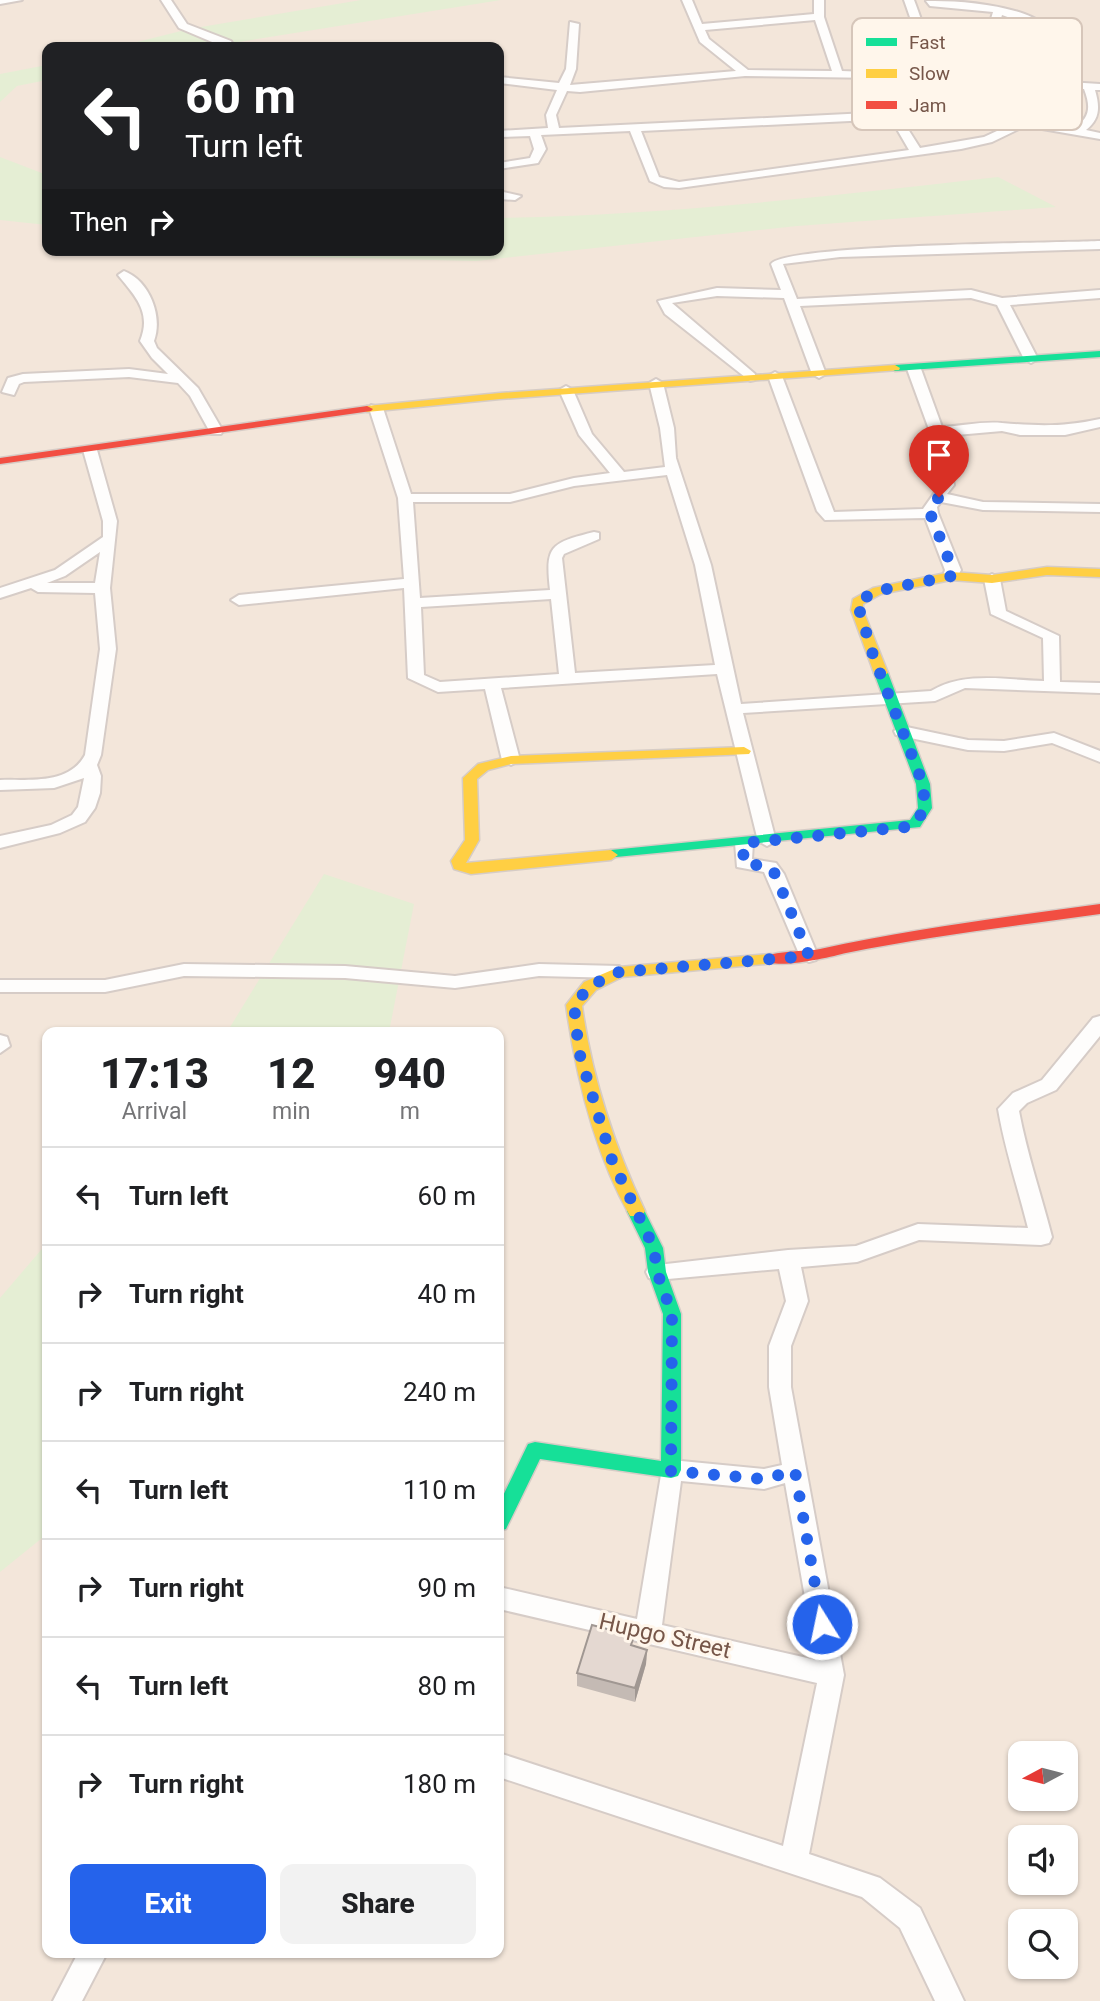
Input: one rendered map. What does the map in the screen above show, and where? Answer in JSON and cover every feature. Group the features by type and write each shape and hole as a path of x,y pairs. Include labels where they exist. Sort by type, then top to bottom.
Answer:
{"street":[{"path":"0,1 17,0"},
{"path":"166,0 183,26 224,42"},
{"path":"687,0 704,40 746,73"},
{"path":"819,0 819,17 838,74"},
{"path":"909,0 916,18"},
{"path":"930,3 994,7 998,11 1025,18"},
{"path":"996,18 998,11"},
{"path":"699,26 752,25 780,18 819,17"},
{"path":"554,130 551,115 564,87 574,47 574,24"},
{"path":"504,81 594,88 746,73 852,74"},
{"path":"1082,128 1089,125 1095,115 1094,87"},
{"path":"504,134 852,117"},
{"path":"634,126 654,179 664,184 690,185 988,140 1009,130"},
{"path":"903,130 917,152"},
{"path":"1078,130 1100,136"},
{"path":"504,165 534,161 541,149 535,133"},
{"path":"504,195 515,196"},
{"path":"819,374 777,264 781,261 840,253 1100,245"},
{"path":"124,275 146,301 153,324 147,341 149,346 193,392 216,431"},
{"path":"750,377 670,311 664,300 717,292 789,298 971,294 1002,302 1100,294"},
{"path":"1002,302 1031,359"},
{"path":"0,461 376,408 656,383 914,369 1100,355"},
{"path":"914,369 937,432 947,485 930,507 930,513 950,560 953,570 951,576"},
{"path":"9,393 13,381 23,379 129,373 178,379"},
{"path":"775,376 824,511 830,517 930,513"},
{"path":"656,383 674,470 703,565 724,669 767,841"},
{"path":"566,390 586,435 620,476"},
{"path":"376,408 405,498 412,541 411,603 416,678 421,682 438,687 724,669"},
{"path":"937,432 1002,427 1020,431 1065,431 1100,423"},
{"path":"0,843 6,839 51,831 73,822 90,802 93,773 89,766 108,649 102,588 110,539 110,521 90,450"},
{"path":"405,498 510,498 555,485 674,470"},
{"path":"939,497 983,506 1100,508"},
{"path":"568,679 554,554 594,536"},
{"path":"0,593 60,573 110,539"},
{"path":"744,751 512,760 483,767 470,778 472,840 458,861 464,868 767,841 915,824 925,808 925,798 857,602 877,591 951,576 992,579 1022,577 1047,571 1100,573"},
{"path":"992,579 999,614 1051,636 1052,685"},
{"path":"239,600 413,583"},
{"path":"27,586 102,588"},
{"path":"411,603 558,594"},
{"path":"734,709 935,696 953,685 965,682 1100,688"},
{"path":"492,684 512,760"},
{"path":"902,731 921,733 952,743 1003,746 1054,738 1100,757"},
{"path":"0,785 73,778 89,766"},
{"path":"744,843 743,863 770,867 775,874 809,956"},
{"path":"1,988 105,986 184,970 345,972 445,982 539,970 619,972 809,956 895,938 1100,909"},
{"path":"619,972 590,986 574,1005 579,1052 612,1160 654,1248 657,1272 672,1314 671,1471 648,1632"},
{"path":"657,1272 788,1258 857,1254 918,1233 1041,1237 1026,1178 1018,1161 1009,1109 1020,1098 1049,1086 1100,1023"},
{"path":"788,1258 797,1301 780,1346 780,1387 831,1675 794,1860"},
{"path":"504,1513 535,1450 671,1471 764,1479 795,1471"},
{"name":"Hupgo Street","path":"504,1599 831,1675"},
{"path":"504,1767 870,1886 910,1918 950,2001"},
{"path":"67,2001 90,1958"}],"shaded area":[{"path":"0,0 1100,0 1100,2001 0,2001"}],"green space":[{"path":"361,0 501,0 239,42 137,42 189,29"},
{"path":"42,66 42,81 17,86 0,102 0,74"},
{"path":"0,157 42,173 42,224 0,220"},
{"path":"998,177 1056,207 797,226 476,261 273,256 504,256 504,218 687,209"},
{"path":"324,874 414,904 390,1027 230,1027"},
{"path":"42,1249 42,1538 0,1572 0,1298"}],"building":[{"path":"592,1625 634,1636 631,1645 647,1650 635,1688 577,1673"}],"traffic: fast":[{"path":"895,368 1100,354"},
{"path":"611,855 915,824 925,808 923,784 881,673"},
{"path":"504,1513 535,1450 671,1470 672,1314 657,1272 654,1248 636,1211"}],"traffic: slow":[{"path":"367,409 500,396 895,368"},
{"path":"881,673 857,610 857,602 877,591 951,576 992,579 1047,571 1100,573"},
{"path":"611,855 471,869 459,866 458,861 472,840 470,778 483,767 511,760 744,751"},
{"path":"636,1211 596,1110 574,1005 590,986 619,972 771,959"}],"traffic: jam":[{"path":"0,461 367,409"},
{"path":"771,959 809,956 895,938 1100,909"}],"route":[{"path":"822,1624 795,1471 764,1479 671,1471 672,1314 657,1272 654,1248 612,1160 589,1076 579,1052 574,1005 590,986 619,972 809,956 775,874 770,867 743,863 744,843 906,827 920,819 925,808 923,784 873,655 857,610 857,602 861,597 877,591 951,576 953,570 950,560 930,513 930,507 939,497"}]}
